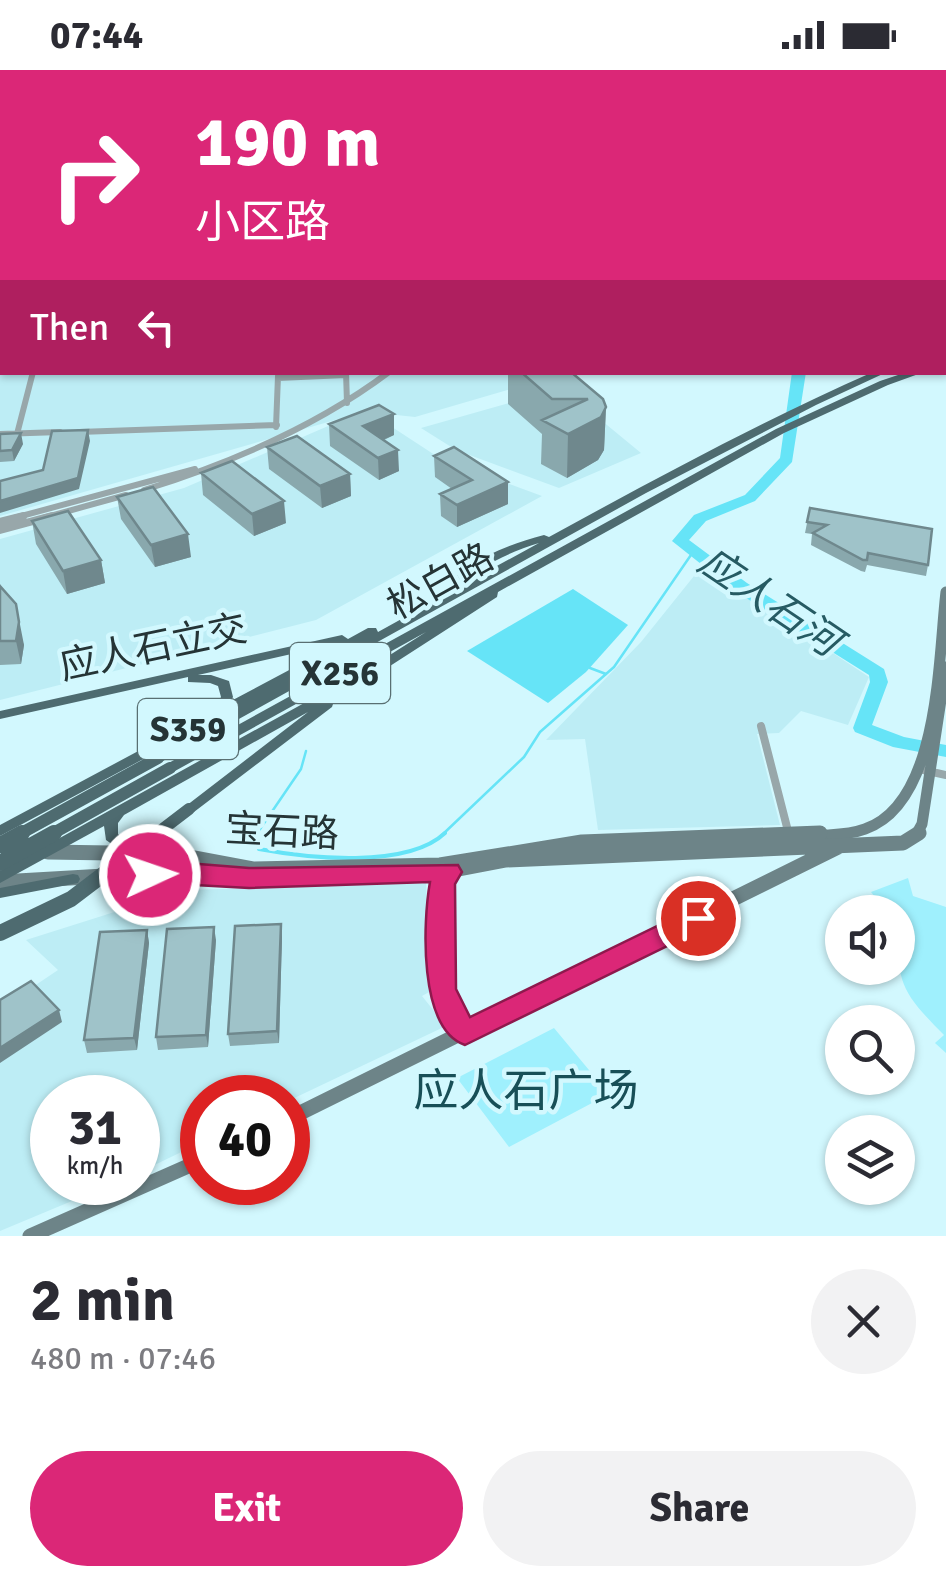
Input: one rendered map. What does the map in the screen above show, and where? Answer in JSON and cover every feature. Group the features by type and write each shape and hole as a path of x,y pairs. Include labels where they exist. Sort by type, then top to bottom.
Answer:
{"main road":[{"name":"松白路","path":"0,863 428,607 453,581 509,549 566,532 876,375"},
{"name":"松白路","path":"813,408 910,375"},
{"name":"松白路","path":"0,845 511,580 780,425"},
{"name":"S359","path":"0,880 386,663 479,606 511,580"},
{"name":"S359","path":"0,831 378,628 428,607"},
{"name":"应人石立交","path":"0,718 378,628"},
{"name":"S359","path":"0,933 43,915 97,883 304,720 386,663"},
{"path":"0,718 201,678 219,681 228,690 217,713"},
{"path":"94,780 85,792 86,804 106,813 126,808"},
{"path":"126,808 111,822 111,836 125,847 151,852"},
{"name":"宝石路","path":"0,854 48,852"},
{"path":"0,893 73,880"}],"street":[{"path":"17,434 32,375"},
{"path":"276,436 278,375"},
{"path":"346,375 347,403"},
{"path":"0,530 178,481 347,403 385,375"},
{"path":"0,434 276,425"},
{"path":"0,522 224,461"},
{"path":"465,1033 452,1016 442,989 444,868 582,842 790,836 912,840 922,824 930,767 946,592"},
{"path":"931,737 946,667"},
{"path":"762,726 790,836"},
{"path":"310,1107 773,880 891,816 930,767"},
{"path":"505,856 754,848 843,839"},
{"path":"754,848 778,860 780,872 773,880"},
{"name":"宝石路","path":"48,852 151,852 254,869 444,868"},
{"name":"宝石路","path":"0,880 73,880 174,872 249,878 444,868"},
{"path":"30,1236 180,1170"}],"shaded area":[{"path":"0,375 559,375 415,417 369,412 441,459 542,496 316,620 0,700 0,539 184,488 356,414 0,516"},
{"path":"562,388 641,453 559,488 456,450 421,428"},
{"path":"702,566 869,677 848,725 801,711 779,733 757,734 780,825 598,830 585,739 546,740 641,642"},
{"path":"573,589 628,625 586,672 548,703 467,651"},
{"path":"426,883 431,991 422,996 446,1026 310,1091 310,1075 180,1075 180,1153 160,1162 160,1075 30,1075 30,1205 62,1205 0,1231 0,1009 58,970 26,940 184,890"}],"green space":[{"path":"908,878 913,895 873,895 871,892"},
{"path":"915,897 946,907 946,1053 935,1043 944,1035 905,985 915,985"},
{"name":"应人石广场","path":"554,1028 609,1094 509,1147 457,1078"}],"building":[{"path":"524,375 575,375 603,399 606,407 601,417 568,434 542,420 588,399 552,399"},
{"path":"379,405 394,414 363,426 398,450 378,458 329,424"},
{"path":"88,430 78,478 0,501 0,481 43,470 52,431"},
{"path":"21,433 12,450 0,451 0,434"},
{"path":"297,436 350,474 320,486 267,447"},
{"path":"454,447 508,482 457,505 440,494 472,480 434,456"},
{"path":"232,461 284,501 252,514 201,473"},
{"path":"153,487 188,534 151,545 117,497"},
{"path":"810,508 932,529 928,565 868,553 867,560 863,560 813,533 827,525 807,522"},
{"path":"68,511 101,560 63,571 32,521"},
{"path":"0,586 16,604 16,641 0,641"},
{"path":"281,924 277,1031 228,1034 235,926"},
{"path":"214,927 206,1035 156,1037 167,929"},
{"path":"147,930 134,1038 84,1040 100,932"},
{"path":"31,981 59,1010 0,1048 0,1000"}],"waterway":[{"name":"应人石河","path":"799,375 787,459 750,498 700,518 680,541 741,587 878,673 879,682 862,728 900,743 946,751"},
{"path":"442,835 524,757 540,732 614,667 693,552"},
{"path":"590,668 606,674"},
{"path":"256,835 301,769 306,751"},
{"path":"258,833 255,837 259,849 356,858 407,852 442,835"}],"route":[{"path":"150,875 197,872 249,878 448,872 442,884 442,989 452,1016 465,1033 698,918"}]}
